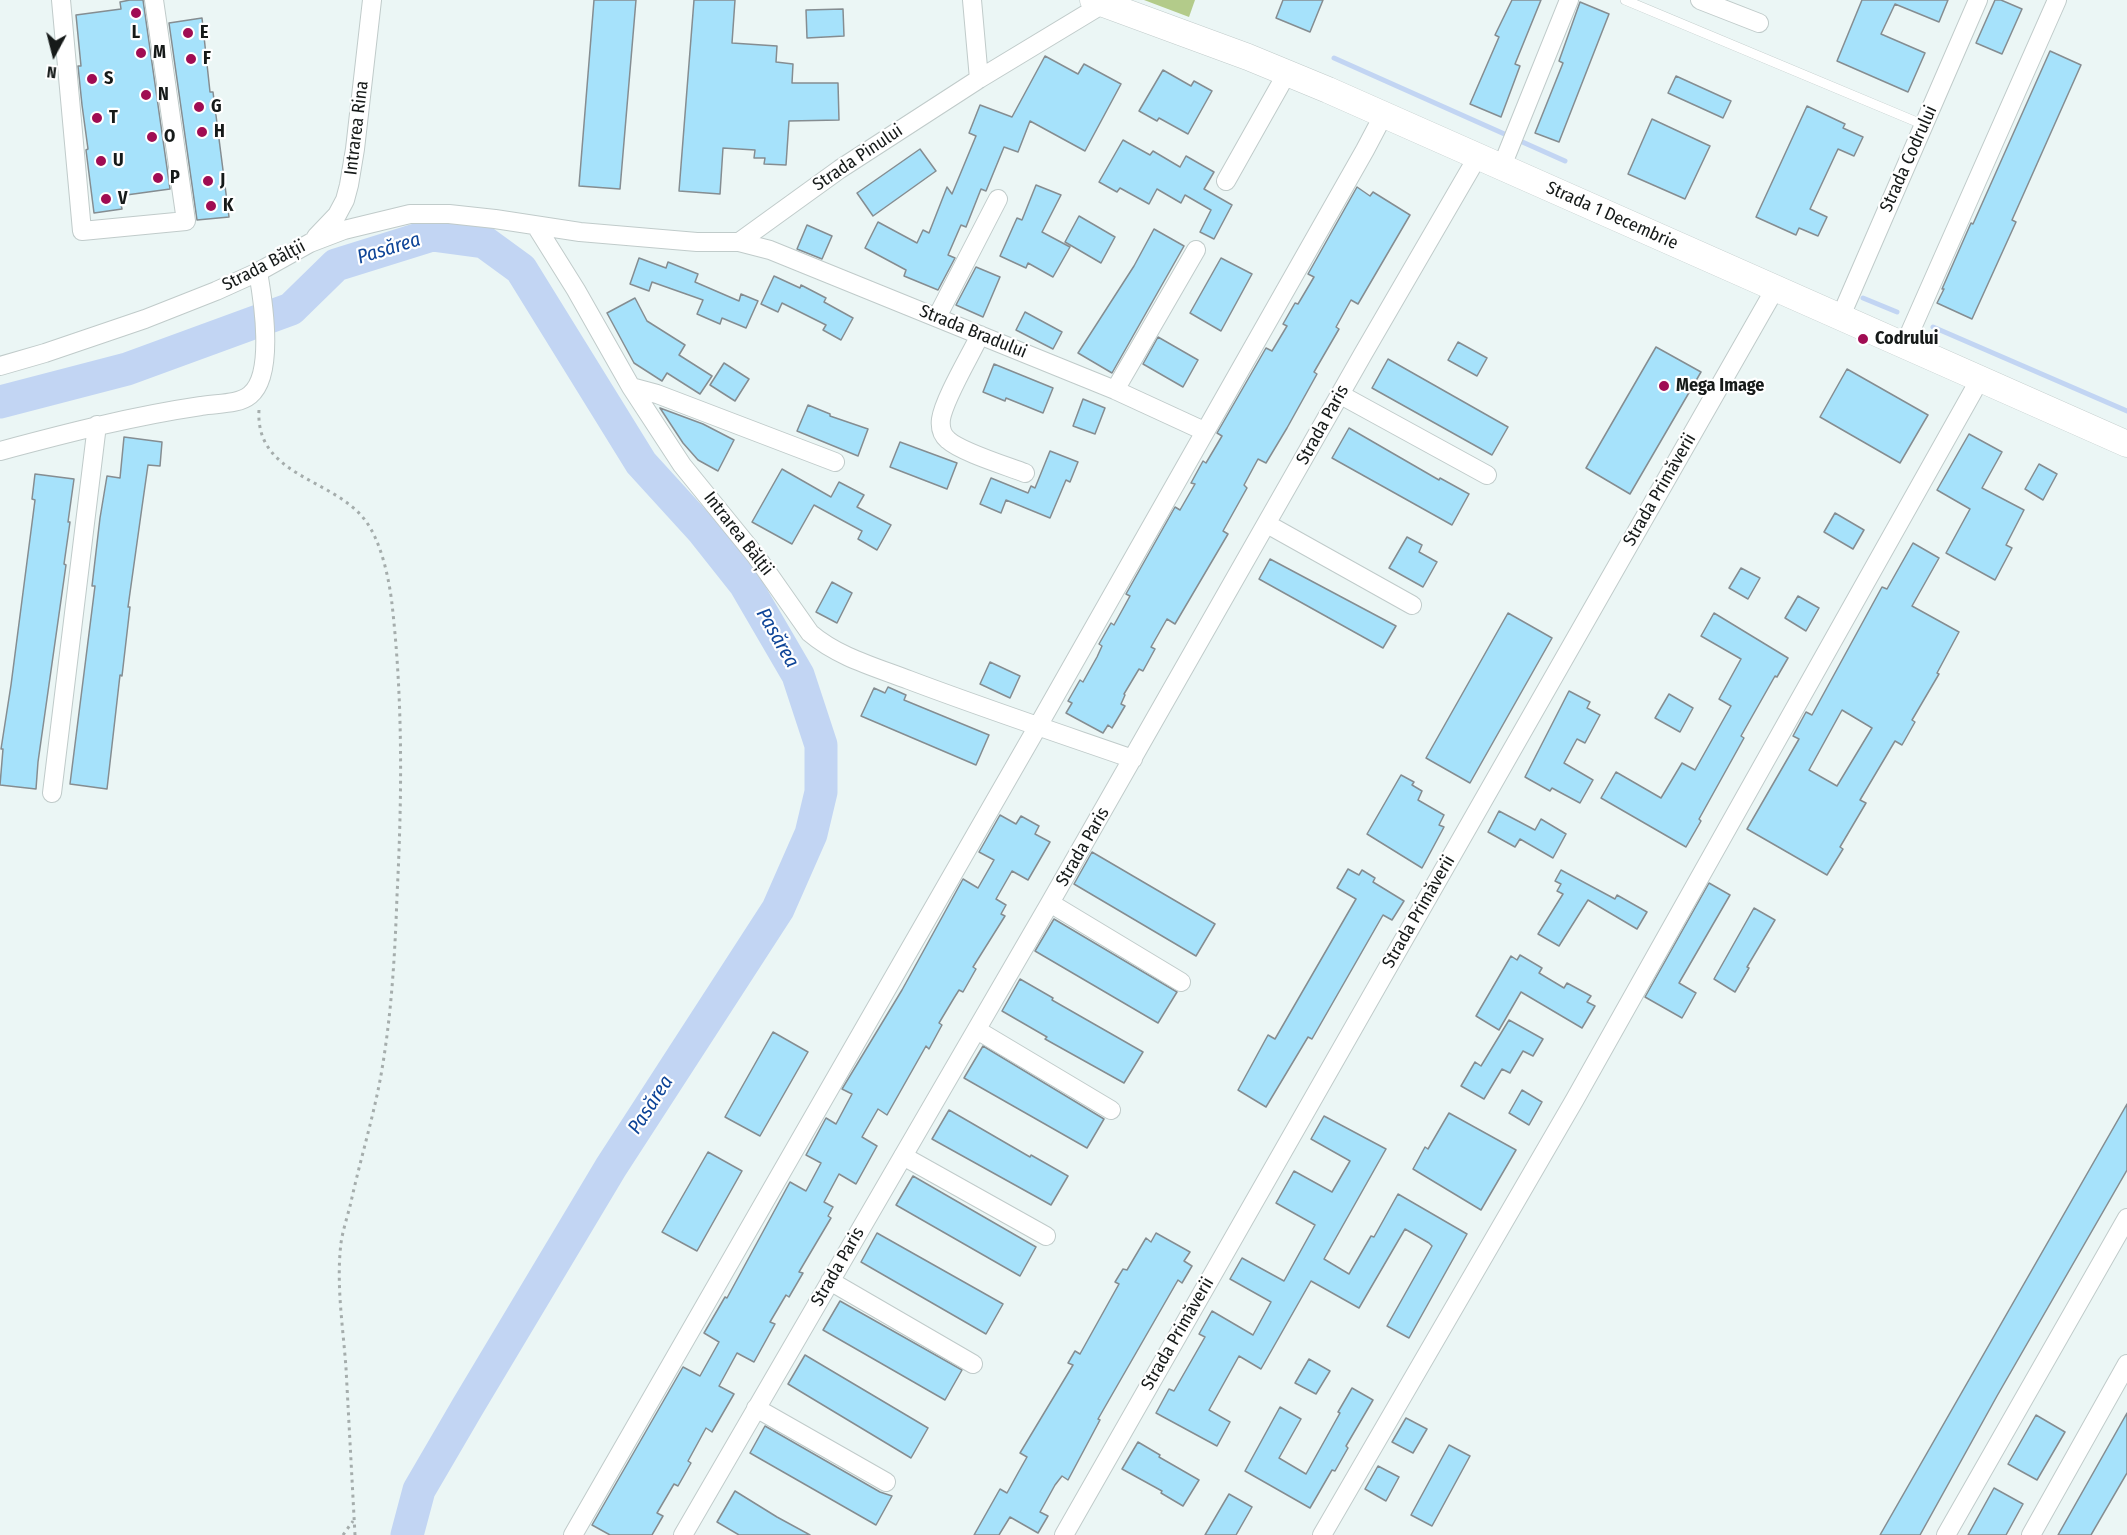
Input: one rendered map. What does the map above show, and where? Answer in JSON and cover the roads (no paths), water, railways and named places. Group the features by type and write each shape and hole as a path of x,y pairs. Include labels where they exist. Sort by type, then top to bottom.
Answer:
{"main road":[{"name":"Strada 1 Decembrie","path":"1100,1 1287,73 1478,156 1506,157 1775,289 2127,444"}],"street":[{"path":"61,0 82,231 186,221 154,0"},
{"name":"Intrarea Rina","path":"310,243 326,229 345,200 355,149 372,0"},
{"path":"972,0 979,79"},
{"path":"1506,157 1569,0"},
{"path":"1700,0 1759,23"},
{"name":"Strada Codrului","path":"1840,318 1978,0"},
{"path":"1904,346 2057,0"},
{"name":"Strada Pinului","path":"739,242 840,169 1100,1"},
{"path":"1226,181 1287,73"},
{"path":"573,1535 1038,726 1384,114"},
{"name":"Strada Paris","path":"684,1535 1133,759 1478,156"},
{"path":"937,317 998,199"},
{"name":"Strada Bălții","path":"0,366 145,319 216,291 258,272 310,243 344,230 410,214 449,214 580,232 685,241 739,242"},
{"name":"Intrarea Bălții","path":"536,226 576,290 631,387 682,465 762,564 810,633 844,655 1133,759"},
{"name":"Strada Bradului","path":"739,242 770,250 937,317 1114,390 1204,431"},
{"path":"1114,390 1196,250"},
{"path":"0,452 97,425 231,402 249,396 263,376 265,308 258,272"},
{"name":"Strada Primăverii","path":"1064,1535 1775,289"},
{"path":"980,335 948,400 941,419 941,430 948,441 1025,473"},
{"path":"1322,1535 1574,1101 1980,379"},
{"path":"631,387 657,394 835,462"},
{"path":"1341,395 1487,475"},
{"path":"52,793 97,425"},
{"path":"1267,524 1412,605"},
{"path":"1050,903 1181,982"},
{"path":"977,1029 1111,1110"},
{"path":"903,1156 1046,1236"},
{"path":"1946,1535 2127,1218"},
{"path":"830,1281 973,1365"},
{"path":"2031,1535 2127,1364"},
{"path":"756,1408 886,1482"}],"lane":[{"path":"1625,0 1924,125"}],"waterway":[{"path":"1334,58 1565,161"},
{"name":"Pasărea","path":"0,402 127,369 291,309 336,265 432,235 484,242 521,269 641,463 703,531 745,584 798,675 821,745 821,792 811,834 778,909 611,1167 468,1406 419,1490 407,1535"},
{"path":"1863,298 1897,312"},
{"path":"1933,327 2127,411"}],"place":[{"name":"L","path":"136,13"},
{"name":"E","path":"188,33"},
{"name":"M","path":"141,53"},
{"name":"F","path":"191,59"},
{"name":"S","path":"92,79"},
{"name":"N","path":"146,95"},
{"name":"G","path":"199,107"},
{"name":"T","path":"97,118"},
{"name":"H","path":"202,132"},
{"name":"O","path":"152,137"},
{"name":"U","path":"101,161"},
{"name":"P","path":"158,178"},
{"name":"J","path":"208,181"},
{"name":"V","path":"106,199"},
{"name":"K","path":"211,206"},
{"name":"Codrului","path":"1863,339"},
{"name":"Mega Image","path":"1664,386"}]}
